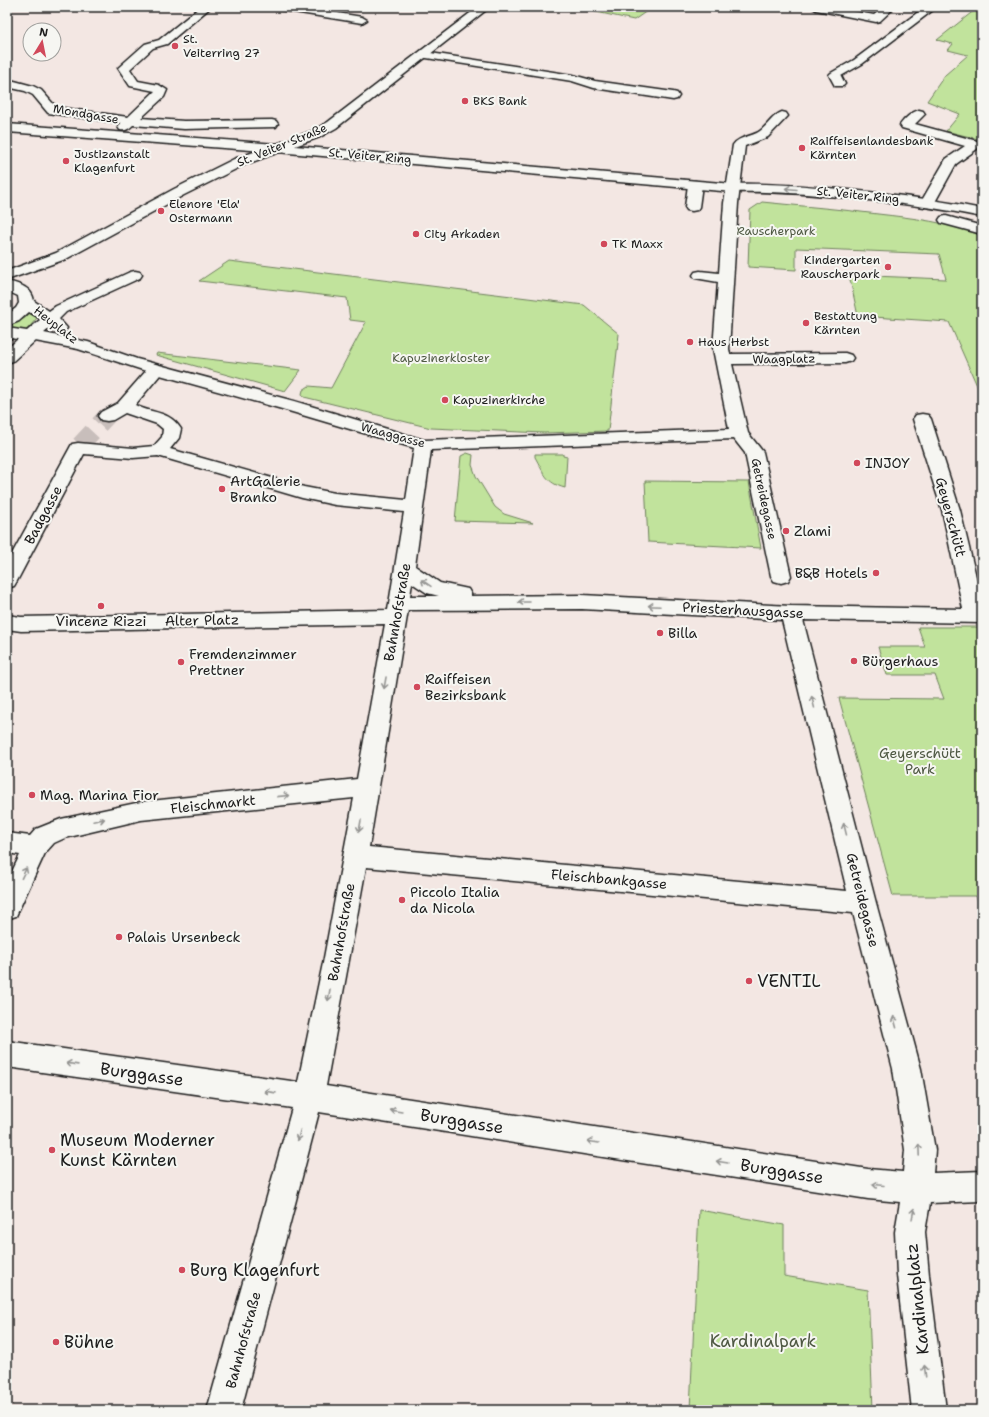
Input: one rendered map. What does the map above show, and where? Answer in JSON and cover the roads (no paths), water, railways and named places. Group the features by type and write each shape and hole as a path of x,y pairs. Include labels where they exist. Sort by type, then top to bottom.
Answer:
{"street":[{"path":"129,121 160,94 162,90 156,87 134,84 124,68 149,46 163,42 206,7"},
{"path":"281,7 362,20"},
{"name":"St. Veiter Straße","path":"61,256 179,192 239,162 316,134 332,125 485,7"},
{"path":"816,7 876,19 890,7"},
{"path":"838,84 836,75 842,70 858,62 932,7"},
{"path":"424,54 573,78 594,84 673,96"},
{"name":"Mondgasse","path":"7,82 32,90 41,95 48,107 52,110 129,121"},
{"path":"919,114 906,125 973,144 973,146 951,162 928,202"},
{"name":"Getreidegasse","path":"781,576 754,452 740,434 721,349 733,188 739,145 741,142 764,134 782,116"},
{"path":"129,121 203,126 272,124"},
{"name":"Mondgasse","path":"116,137 129,121"},
{"name":"St. Veiter Ring","path":"7,128 277,148 733,188 766,187 928,202 982,213"},
{"path":"692,207 695,185"},
{"name":"St. Veiter Ring","path":"733,188 756,196 898,211 927,212 982,221"},
{"name":"St. Veiter Ring","path":"898,211 936,218 982,230"},
{"path":"7,276 61,256"},
{"name":"Heuplatz","path":"7,321 17,316 24,309 30,290 39,273 61,256"},
{"path":"7,358 50,318 69,304 135,275"},
{"path":"700,275 726,278"},
{"name":"Heuplatz","path":"7,286 30,290 50,318 64,332 82,345"},
{"name":"Heuplatz","path":"7,334 32,336 82,345"},
{"name":"Waaggasse","path":"82,345 157,369 423,446 740,434"},
{"name":"Waagplatz","path":"723,359 845,358"},
{"path":"107,416 126,406 157,369"},
{"path":"126,406 129,410 135,413 158,418 167,422 172,430 171,436 161,447 160,451 302,492 335,499 415,507"},
{"name":"Geyerschütt","path":"922,419 951,510 979,616"},
{"name":"Bahnhofstraße","path":"224,1410 309,1098 355,856 405,569 423,446"},
{"name":"Badgasse","path":"7,581 79,447 132,453 160,451"},
{"name":"Priesterhausgasse","path":"405,569 434,588 503,602"},
{"name":"Priesterhausgasse","path":"398,610 503,602 582,602 791,614 979,616"},
{"name":"Alter Platz","path":"7,622 21,624 398,610"},
{"name":"Getreidegasse","path":"791,614 863,903 907,1069 920,1150 917,1188"},
{"name":"Fleischmarkt","path":"36,847 45,836 61,829 141,811 367,787"},
{"path":"7,843 36,847 7,908"},
{"name":"Fleischbankgasse","path":"355,856 863,903"},
{"name":"Burggasse","path":"7,1054 309,1098 868,1184 917,1188 982,1186"},
{"name":"Kardinalplatz","path":"917,1188 910,1232 913,1275 929,1410"}],"tunnel":[{"path":"80,445 107,416"}],"place":[{"name":"St. Veiterring 27","path":"175,46"},
{"name":"BKS Bank","path":"465,101"},
{"name":"Raiffeisenlandesbank Kärnten","path":"802,148"},
{"name":"Justizanstalt Klagenfurt","path":"66,161"},
{"name":"Elenore 'Ela' Ostermann","path":"161,211"},
{"name":"City Arkaden","path":"416,234"},
{"name":"TK Maxx","path":"604,244"},
{"name":"Kindergarten Rauscherpark","path":"888,267"},
{"name":"Bestattung Kärnten","path":"806,323"},
{"name":"Haus Herbst","path":"690,342"},
{"name":"Kapuzinerkirche","path":"445,400"},
{"name":"INJOY","path":"857,463"},
{"name":"ArtGalerie Branko","path":"222,489"},
{"name":"Zlami","path":"786,531"},
{"name":"B&B Hotels","path":"876,573"},
{"name":"Vincenz Rizzi","path":"101,606"},
{"name":"Billa","path":"660,633"},
{"name":"Bürgerhaus","path":"854,661"},
{"name":"Fremdenzimmer Prettner","path":"181,662"},
{"name":"Raiffeisen Bezirksbank","path":"417,687"},
{"name":"Mag. Marina Fior","path":"32,795"},
{"name":"Piccolo Italia da Nicola","path":"402,900"},
{"name":"Palais Ursenbeck","path":"119,937"},
{"name":"VENTIL","path":"749,981"},
{"name":"Museum Moderner Kunst Kärnten","path":"52,1150"},
{"name":"Burg Klagenfurt","path":"182,1270"},
{"name":"Bühne","path":"56,1342"}],"park label":[{"name":"Rauscherpark","path":"776,231"},
{"name":"Kapuzinerkloster","path":"441,358"},
{"name":"Geyerschütt Park","path":"920,762"},
{"name":"Kardinalpark","path":"763,1341"}]}
